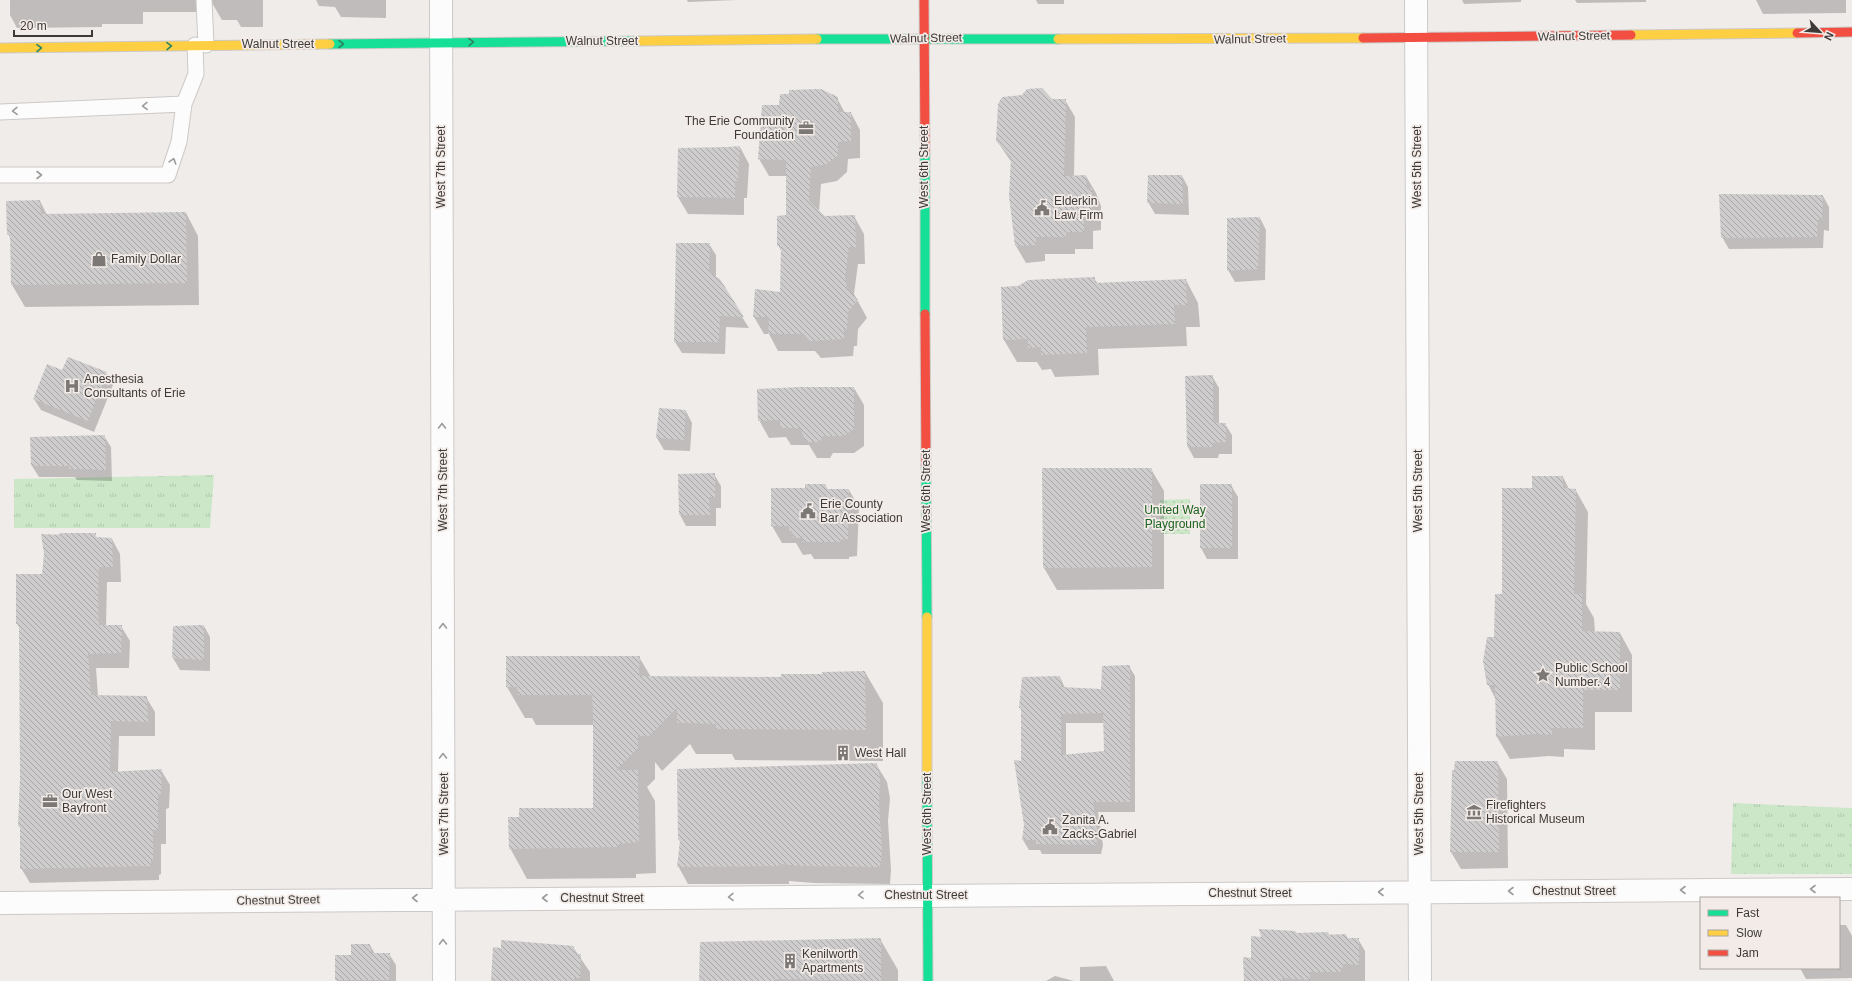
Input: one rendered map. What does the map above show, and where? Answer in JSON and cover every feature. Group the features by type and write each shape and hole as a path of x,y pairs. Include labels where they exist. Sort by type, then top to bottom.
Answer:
{"street":[{"name":"West 7th Street","path":"441,0 444,981"},
{"name":"West 6th Street","path":"924,0 928,981"},
{"name":"West 5th Street","path":"1416,0 1420,981"},
{"name":"Walnut Street","path":"0,48 441,42 924,38 1153,40 1416,38 1852,32"},
{"name":"Chestnut Street","path":"0,902 928,894 1852,889"}],"lane":[{"path":"0,175 168,175 179,142 184,104 196,74 204,0"},
{"path":"0,112 184,104"}],"green space":[{"path":"214,475 210,528 14,528 14,479"},
{"name":"United Way Playground","path":"1190,499 1190,534 1161,534 1160,500"},
{"path":"1733,803 1852,808 1852,874 1731,874"}],"building":[{"path":"1042,88 1052,99 1066,99 1064,176 1086,175 1087,189 1092,188 1092,213 1084,214 1084,232 1066,232 1066,237 1036,237 1036,245 1015,246 1009,196 1011,157 996,141 998,104 1002,97 1022,95 1027,89"},
{"path":"821,89 838,97 838,112 851,112 851,141 838,142 838,155 827,164 811,167 809,201 825,216 855,215 856,247 849,247 845,277 847,288 858,300 848,312 847,329 844,329 844,339 810,341 804,334 768,334 769,317 753,317 755,289 780,292 781,246 777,246 777,216 786,215 786,160 758,159 762,105 779,105 780,94 789,94 789,90"},
{"path":"740,146 738,181 735,181 735,198 677,197 678,148"},
{"path":"1148,175 1182,175 1183,204 1147,203"},
{"path":"1719,194 1823,195 1822,219 1818,219 1817,237 1721,238"},
{"name":"Family Dollar","path":"40,200 41,214 186,212 187,283 11,285 10,235 7,235 6,201"},
{"path":"1260,217 1258,269 1227,271 1227,218"},
{"path":"676,243 710,243 709,272 720,279 744,317 720,316 719,342 674,342"},
{"path":"1095,277 1095,283 1186,279 1187,305 1174,305 1175,324 1086,327 1087,353 1041,355 1041,347 1028,348 1028,339 1003,340 1001,287 1018,286 1028,280"},
{"path":"68,357 107,372 88,421 33,399 47,364 62,370"},
{"path":"1213,375 1213,423 1226,423 1226,442 1213,443 1212,447 1187,447 1185,376"},
{"path":"854,387 854,429 844,436 823,436 820,442 806,442 800,428 780,428 780,420 758,421 757,389"},
{"path":"659,408 686,410 684,440 656,438"},
{"path":"105,435 106,470 69,469 69,466 31,466 30,437"},
{"path":"1042,468 1152,468 1152,567 1043,568"},
{"path":"715,473 715,497 709,497 710,515 679,515 678,474"},
{"path":"1532,476 1563,476 1563,488 1576,489 1574,594 1582,594 1582,631 1620,632 1620,690 1583,690 1583,728 1552,728 1552,735 1536,734 1496,737 1495,685 1487,685 1483,661 1487,637 1494,637 1495,594 1502,594 1502,488 1532,488"},
{"path":"805,484 826,484 826,489 849,489 848,539 840,540 840,542 803,542 803,538 793,538 792,531 789,531 789,526 771,526 771,488 805,488"},
{"path":"1200,484 1232,484 1232,548 1200,548"},
{"path":"60,533 96,533 96,537 112,538 113,567 99,567 99,625 122,625 121,653 88,654 91,695 147,696 148,722 111,721 110,772 162,769 161,794 158,794 158,830 153,830 153,860 151,860 151,866 20,869 20,826 18,826 20,778 19,624 16,624 16,574 42,574 44,554 41,534 59,535"},
{"path":"204,625 204,660 172,658 173,626"},
{"name":"West Hall","path":"506,656 640,656 639,676 781,677 781,674 823,674 822,672 865,671 866,730 716,729 716,724 677,723 677,708 649,736 640,736 638,733 638,748 616,770 638,770 639,842 619,844 619,847 509,849 508,817 519,817 519,808 593,808 593,717 592,695 518,695 517,687 506,687"},
{"path":"1130,665 1130,802 1093,802 1098,835 1096,845 1036,844 1036,840 1022,840 1024,825 1014,760 1021,761 1021,708 1019,708 1022,677 1060,676 1061,687 1101,689 1102,666","holes":["1103,713 1104,751 1061,755 1061,714"]},
{"path":"1455,761 1498,761 1499,852 1450,852 1452,770 1454,770"},
{"path":"877,763 880,779 879,803 882,851 880,867 804,866 779,864 779,866 677,867 680,840 678,840 677,769"},
{"path":"1259,929 1295,931 1297,933 1328,932 1329,935 1346,934 1346,938 1359,938 1359,965 1344,964 1340,972 1310,972 1310,980 1282,978 1282,981 1244,981 1243,957 1251,958 1251,936 1261,937"},
{"name":"Kenilworth Apartments","path":"881,938 881,981 775,979 774,981 699,981 700,942"},
{"path":"501,940 574,946 575,954 581,954 580,978 574,978 574,981 491,981 493,947 501,948"},
{"path":"351,944 370,944 371,953 390,953 389,980 335,980 335,955 351,955"}],"traffic: fast":[{"path":"817,39 1058,39"},
{"path":"330,44 639,41"},
{"path":"925,154 925,314"},
{"path":"926,466 927,617"},
{"path":"927,777 928,981"}],"traffic: slow":[{"path":"1631,35 1797,33"},
{"path":"1058,39 1363,38"},
{"path":"639,41 817,39"},
{"path":"0,48 330,44"},
{"path":"927,617 927,777"}],"traffic: jam":[{"path":"924,0 925,154"},
{"path":"1797,33 1852,32"},
{"path":"1363,38 1631,35"},
{"path":"925,314 926,466"}],"place":[{"name":"The Erie Community Foundation","path":"806,128"},
{"name":"Elderkin Law Firm","path":"1042,208"},
{"name":"Family Dollar","path":"99,259"},
{"name":"Anesthesia Consultants of Erie","path":"72,386"},
{"name":"Erie County Bar Association","path":"808,511"},
{"name":"Public School Number. 4","path":"1543,675"},
{"name":"West Hall","path":"843,753"},
{"name":"Our West Bayfront","path":"50,801"},
{"name":"Firefighters Historical Museum","path":"1474,812"},
{"name":"Zanita A. Zacks-Gabriel","path":"1050,827"},
{"name":"Kenilworth Apartments","path":"790,961"}]}
